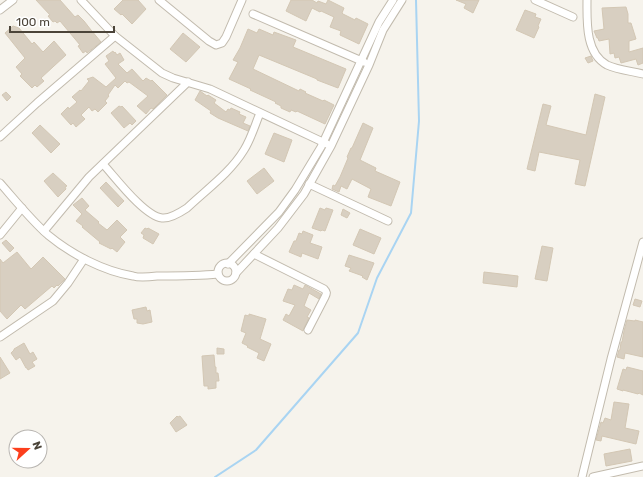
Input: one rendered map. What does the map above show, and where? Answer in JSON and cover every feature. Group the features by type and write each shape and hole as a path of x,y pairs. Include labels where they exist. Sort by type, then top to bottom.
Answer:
{"street":[{"path":"0,10 13,0"},
{"path":"81,0 115,36 162,73 173,78 210,89 331,146"},
{"path":"159,0 216,45 222,43 226,37 242,0"},
{"path":"228,264 279,212 295,190 321,148 360,61 379,22 393,0"},
{"path":"236,273 235,268 228,264 222,265 218,274 222,280 226,281 230,281 234,278 236,273 278,228 304,194 331,146 369,65 383,30 402,0"},
{"path":"535,0 573,17"},
{"path":"586,0 590,38 592,47 596,54 601,60 611,66 643,74"},
{"path":"253,14 369,65"},
{"path":"0,137 115,36"},
{"path":"44,231 89,177 188,82"},
{"path":"103,164 141,206 156,217 165,218 187,208 228,171 245,149 260,113"},
{"path":"0,183 44,231 57,242 84,259 117,273 134,277 199,276 218,274"},
{"path":"310,184 388,221"},
{"path":"0,235 22,208"},
{"path":"582,477 611,359 641,259 643,242"},
{"path":"254,254 326,291 327,293 308,330"},
{"path":"0,336 53,301 68,283 84,259"},
{"path":"593,477 617,474 643,466"}],"building":[{"path":"36,0 60,0 75,17 78,15 84,21 101,42 87,53 86,51 83,53 78,46 80,45 60,21 57,23 55,21 53,22 48,16 50,15"},
{"path":"123,0 138,0 146,9 132,24 122,14 121,15 114,9"},
{"path":"291,0 312,0 317,3 318,1 326,4 328,0 344,8 343,14 368,24 359,44 340,35 341,31 330,27 334,17 321,11 320,12 312,8 306,21 286,11"},
{"path":"456,0 479,0 473,13 464,8 466,4"},
{"path":"626,7 628,23 631,23 636,39 629,41 629,52 643,48 643,63 638,65 636,59 621,63 619,57 615,58 614,53 610,54 609,39 599,41 594,31 604,29 602,8"},
{"path":"525,10 536,14 535,17 541,19 534,38 516,30"},
{"path":"13,26 19,28 32,44 34,42 43,52 54,41 66,55 41,78 44,81 37,87 35,85 32,88 20,76 22,74 16,67 25,58 5,33"},
{"path":"248,29 257,33 259,29 273,35 274,32 296,40 293,47 346,69 338,88 259,55 253,69 299,91 300,89 306,92 305,93 334,105 325,124 297,111 291,110 290,112 281,108 281,106 275,103 276,102 229,79 238,62 233,60"},
{"path":"183,33 200,47 186,62 170,49"},
{"path":"113,51 117,55 120,53 124,60 118,64 127,73 132,69 143,81 146,78 151,81 152,80 167,95 146,114 137,106 148,96 129,82 127,83 125,81 118,88 115,85 105,101 107,103 98,112 95,109 92,111 89,107 81,115 85,119 76,127 73,123 71,125 61,114 68,107 69,109 77,102 72,97 80,90 81,91 89,81 87,79 93,77 106,87 116,78 105,64 109,61 106,56"},
{"path":"591,56 593,61 588,63 585,58"},
{"path":"200,91 216,100 214,103 226,112 231,108 240,112 239,114 246,117 243,123 250,126 248,131 210,113 211,111 195,100"},
{"path":"6,92 11,97 7,101 2,95"},
{"path":"595,94 605,97 585,186 575,184 580,160 539,152 535,171 527,169 543,104 551,106 546,125 586,135"},
{"path":"119,106 122,106 136,121 132,125 130,123 124,128 111,113"},
{"path":"363,123 373,128 360,160 376,168 375,171 400,182 391,206 368,197 371,189 352,179 347,189 341,186 339,192 332,189 333,185 335,186 340,177 348,158 347,157"},
{"path":"40,125 60,144 51,153 32,133"},
{"path":"274,133 292,140 284,162 265,154"},
{"path":"264,168 274,181 257,194 247,181"},
{"path":"53,173 67,186 58,197 44,181"},
{"path":"106,182 124,201 118,207 100,188"},
{"path":"82,198 89,206 85,210 107,230 117,220 127,230 120,237 125,242 117,252 112,248 111,249 99,243 100,242 76,221 82,214 73,205"},
{"path":"320,208 325,210 326,208 333,210 325,231 312,228"},
{"path":"343,209 350,213 347,218 341,215"},
{"path":"145,228 159,234 153,244 143,238 144,235 141,233"},
{"path":"360,229 381,238 374,254 353,245"},
{"path":"303,231 313,235 310,243 322,247 318,259 302,253 301,257 289,252 299,233 302,234"},
{"path":"6,240 14,248 10,252 2,243"},
{"path":"542,246 553,248 547,281 535,279"},
{"path":"17,252 31,269 43,257 65,279 58,286 57,285 54,288 52,286 25,309 21,305 7,319 0,311 0,259 3,263"},
{"path":"349,255 374,263 367,280 362,277 363,276 349,271 351,268 345,266"},
{"path":"484,272 518,276 517,287 483,283"},
{"path":"294,285 303,289 305,285 321,294 319,299 309,293 304,306 311,310 307,317 309,318 303,331 283,320 286,314 289,316 295,305 283,301 288,289 292,290"},
{"path":"635,299 642,301 640,307 633,305"},
{"path":"146,307 147,311 150,310 152,322 143,324 137,323 137,319 134,319 132,310"},
{"path":"249,314 266,319 260,339 271,344 264,361 257,358 259,353 242,343 246,333 241,331 245,315 249,316"},
{"path":"627,320 643,322 643,357 625,353 624,359 617,357"},
{"path":"24,343 30,354 33,352 37,359 32,362 35,366 28,370 20,357 16,360 11,353 14,349"},
{"path":"217,348 224,349 224,354 217,354"},
{"path":"214,355 216,373 218,373 219,381 216,381 216,388 208,389 208,386 204,386 202,356"},
{"path":"0,357 10,373 0,379"},
{"path":"627,367 643,371 643,395 617,389 623,369 626,370"},
{"path":"614,402 629,404 625,428 639,431 636,444 602,436 601,441 596,440 601,422 603,423 605,418 611,420"},
{"path":"177,416 180,416 187,425 176,432 170,423"},
{"path":"630,449 632,461 606,466 604,454"}],"waterway":[{"path":"215,477 256,450 358,333 377,278 411,213 419,121 416,0"}]}
